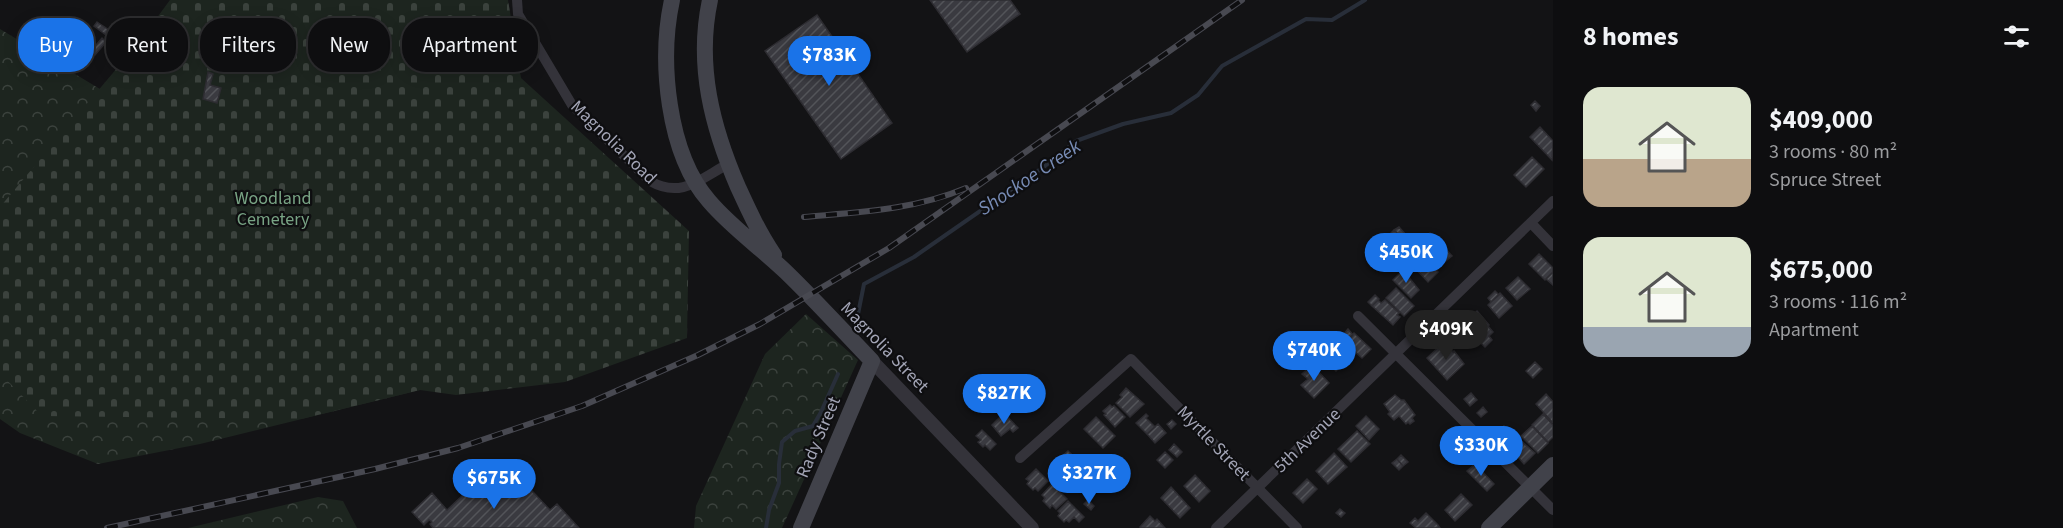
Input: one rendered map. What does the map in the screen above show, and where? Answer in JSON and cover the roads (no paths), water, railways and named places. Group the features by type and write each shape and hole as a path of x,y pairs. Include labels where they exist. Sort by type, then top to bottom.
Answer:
{"main road":[{"name":"Magnolia Street","path":"672,0 666,42 670,103 681,146 696,182 721,213 785,271 872,361"},
{"name":"Magnolia Street","path":"710,0 705,48 707,86 716,129 728,164 760,234 785,271"},
{"name":"Rady Street","path":"801,528 872,361"},
{"path":"1489,528 1553,465"}],"street":[{"name":"Magnolia Road","path":"517,0 518,14 572,105 650,181 660,187 676,189 696,182 728,164"},
{"name":"5th Avenue","path":"1216,528 1553,201"},
{"path":"1531,223 1553,246"},
{"path":"1358,316 1553,510"},
{"name":"Myrtle Street","path":"1020,458 1131,358 1297,528"},
{"name":"Magnolia Street","path":"872,361 1032,528"}],"waterway":[{"name":"Shockoe Creek","path":"855,329 864,284 914,257 1045,166 1076,141 1123,124 1171,113 1198,95 1222,66 1306,19 1332,20 1365,0"},
{"name":"Shockoe Creek","path":"766,528 769,510 779,483 782,442 795,431 813,426 838,374"}],"railway":[{"path":"107,528 375,469 458,448 582,406 698,355 760,324 889,248 1242,0"},
{"path":"804,217 906,206 966,188"}],"park label":[{"name":"Woodland Cemetery","path":"273,208"}]}
